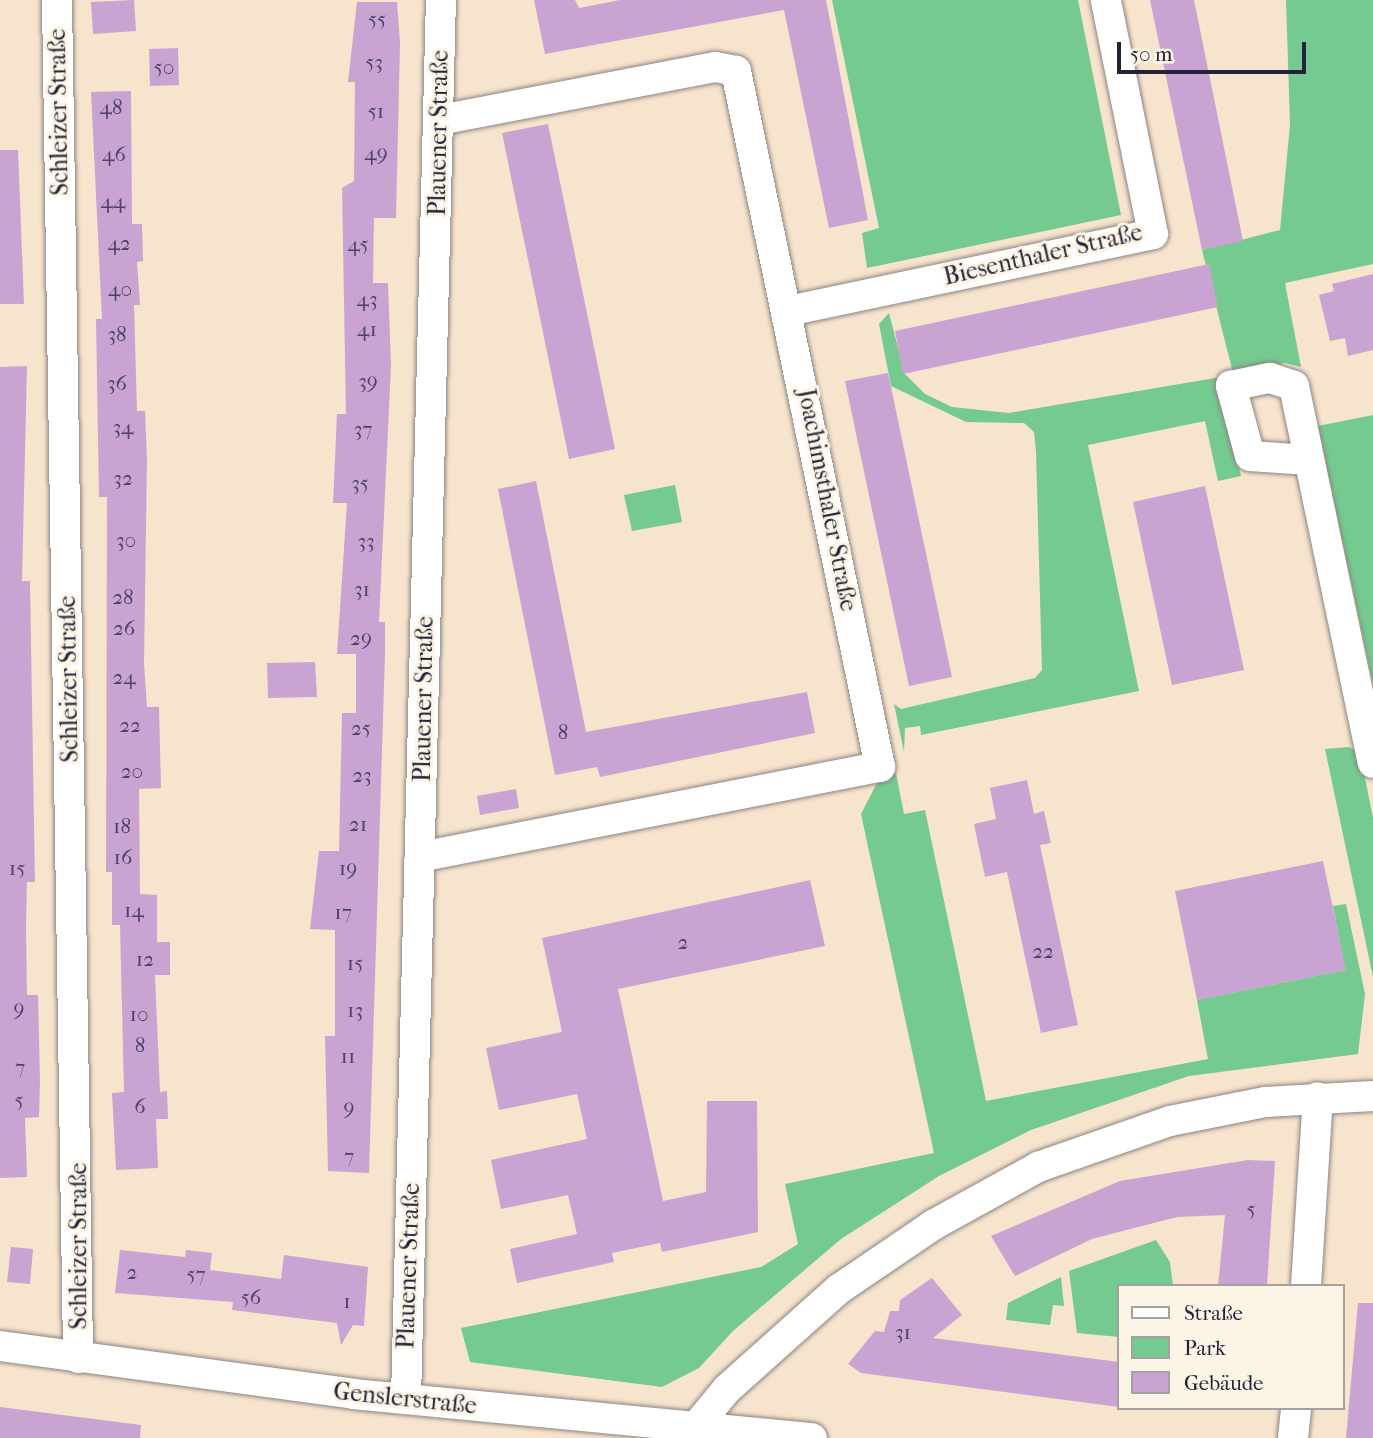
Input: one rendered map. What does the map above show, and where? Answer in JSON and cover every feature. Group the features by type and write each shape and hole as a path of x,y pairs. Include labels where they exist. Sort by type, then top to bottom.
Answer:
{"street":[{"name":"Schleizer Straße","path":"57,0 78,1358"},
{"name":"Plauener Straße","path":"405,1399 441,0"},
{"name":"Biesenthaler Straße","path":"788,311 1153,234 1106,0"},
{"name":"Joachimsthaler Straße","path":"420,857 880,767 788,311 736,71 715,67 439,120"},
{"path":"1309,460 1373,763"},
{"path":"691,1432 727,1389 839,1289 979,1197 1099,1142 1170,1121 1318,1097 1373,1096"},
{"path":"1306,1284 1318,1097"},
{"name":"Genslerstraße","path":"0,1346 405,1399 691,1432 812,1438"},
{"path":"1293,1438 1296,1410"}],"green space":[{"path":"832,0 1078,0 1121,215 867,268 862,233 879,228"},
{"path":"1286,0 1373,0 1373,264 1285,283 1301,367 1285,363 1233,373 1202,250 1280,230 1290,125"},
{"path":"889,313 905,374 925,394 952,407 1009,413 1227,376 1221,389 1241,476 1218,481 1205,421 1088,445 1139,691 921,735 920,726 905,728 904,752 894,704 901,709 1035,678 1042,670 1036,451 1034,432 1024,423 966,422 891,386 879,324"},
{"path":"1373,415 1373,684 1318,426"},
{"path":"675,485 682,522 632,531 624,495"},
{"path":"1349,747 1360,753 1373,818 1373,977 1325,749"},
{"path":"896,773 904,814 925,810 986,1101 1208,1059 1197,1000 1345,970 1333,906 1346,904 1365,994 1358,1054 1189,1076 1031,1130 939,1176 841,1239 733,1331 699,1368 662,1387 470,1362 461,1328 761,1267 798,1244 785,1184 934,1153 861,814 880,777"},
{"path":"1156,1240 1170,1262 1173,1284 1118,1284 1118,1337 1077,1333 1069,1271"},
{"path":"1061,1277 1064,1306 1053,1305 1050,1325 1006,1320 1008,1303"}],"building":[{"path":"134,0 136,31 93,34 91,2"},
{"path":"534,0 575,0 579,8 620,0 826,0 868,220 829,228 784,10 545,54"},
{"path":"1150,0 1194,0 1243,241 1202,250"},
{"path":"357,2 397,2 400,43 396,218 374,218 373,283 388,283 391,365 379,622 385,622 385,654 369,1173 328,1171 325,1036 335,1036 335,930 310,929 319,851 339,851 342,713 356,713 356,654 337,654 347,503 333,503 337,414 346,414 342,188 354,181 355,82 348,82"},
{"path":"178,48 179,85 150,86 149,49"},
{"path":"131,91 132,224 142,224 143,261 137,262 140,305 134,305 137,411 145,411 147,459 144,664 147,707 159,707 161,788 139,789 140,894 157,895 157,942 170,942 170,975 155,975 160,1092 167,1091 168,1119 156,1119 158,1168 116,1170 112,1093 124,1092 120,925 112,925 112,872 106,872 107,497 99,497 96,319 102,319 91,92"},
{"path":"548,124 615,449 569,459 502,133"},
{"path":"0,150 18,150 24,304 0,304"},
{"path":"1209,264 1218,307 903,374 895,331"},
{"path":"1373,274 1373,350 1348,356 1345,338 1330,341 1319,295 1334,291 1332,284"},
{"path":"27,366 22,581 30,581 35,882 27,882 27,995 38,995 39,1117 25,1118 27,1177 0,1178 0,367"},
{"path":"888,373 952,677 909,686 845,381"},
{"path":"536,481 586,732 807,692 815,733 600,777 597,767 555,775 498,489"},
{"path":"1205,486 1244,670 1172,685 1133,502"},
{"path":"315,662 317,697 268,698 267,663"},
{"path":"1027,780 1034,814 1044,811 1051,843 1040,845 1078,1025 1041,1033 1007,872 985,877 974,824 996,819 990,788"},
{"path":"516,789 519,808 480,815 477,796"},
{"path":"1323,861 1346,970 1197,1000 1175,891"},
{"path":"810,880 825,946 618,989 663,1201 706,1192 707,1101 757,1101 758,1232 662,1252 660,1243 612,1253 614,1262 517,1283 510,1249 577,1234 568,1195 501,1209 491,1160 587,1139 577,1094 499,1110 486,1048 562,1032 542,938"},
{"path":"1248,1160 1275,1161 1267,1284 1218,1284 1225,1215 1177,1217 1092,1239 1015,1276 991,1236 1120,1181"},
{"path":"11,1247 33,1249 30,1284 7,1282"},
{"path":"120,1250 185,1257 186,1250 212,1253 210,1270 281,1279 284,1255 368,1267 364,1326 353,1325 341,1345 337,1323 232,1310 233,1302 115,1293"},
{"path":"932,1278 962,1315 933,1338 1118,1362 1118,1407 861,1373 848,1364 875,1331 884,1332 890,1311 899,1311 900,1300"},
{"path":"1358,1303 1373,1303 1373,1438 1346,1438"},
{"path":"0,1407 141,1425 140,1438 0,1438"}]}
